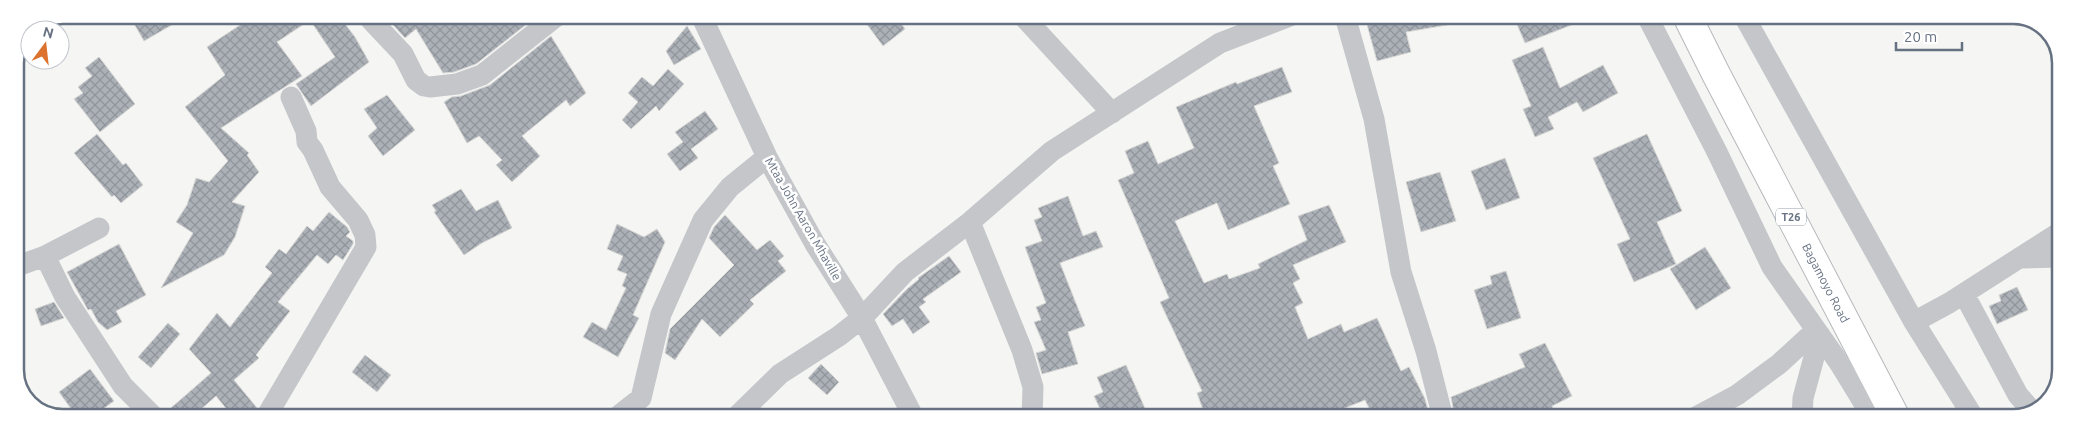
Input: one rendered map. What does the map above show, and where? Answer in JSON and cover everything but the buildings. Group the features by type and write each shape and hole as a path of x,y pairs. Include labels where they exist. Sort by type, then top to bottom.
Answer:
{"highway":[{"name":"Bagamoyo Road","path":"1691,24 1891,409"}],"street":[{"path":"375,24 403,54 416,80 424,86 430,87 457,84 482,75 547,24"},
{"name":"Mtaa John Aaron Mhaville","path":"705,24 767,158 815,244 862,318 909,409"},
{"path":"1030,24 1112,113"},
{"path":"745,409 780,374 839,336 862,318 905,272 970,222 1052,151 1220,43 1269,24"},
{"path":"1347,24 1374,119 1401,272 1426,351 1441,409"},
{"path":"1651,24 1717,152 1772,267 1818,332 1867,409"},
{"path":"1748,24 1914,322 1968,409"},
{"path":"271,409 366,247 365,235 358,220 330,187 313,150 307,142 306,132 291,97"},
{"path":"627,409 641,398 661,314 703,220 730,187 748,170 767,158"},
{"path":"970,222 1022,350 1033,387 1032,409"},
{"path":"24,264 45,256 99,228"},
{"path":"1914,322 1964,294 2052,237"},
{"path":"45,256 64,297 123,386 146,409"},
{"path":"2018,258 2052,257"},
{"path":"1964,294 2018,395 2028,406"},
{"path":"1711,409 1737,395 1818,332"},
{"path":"1802,409 1803,398 1818,332"}]}
